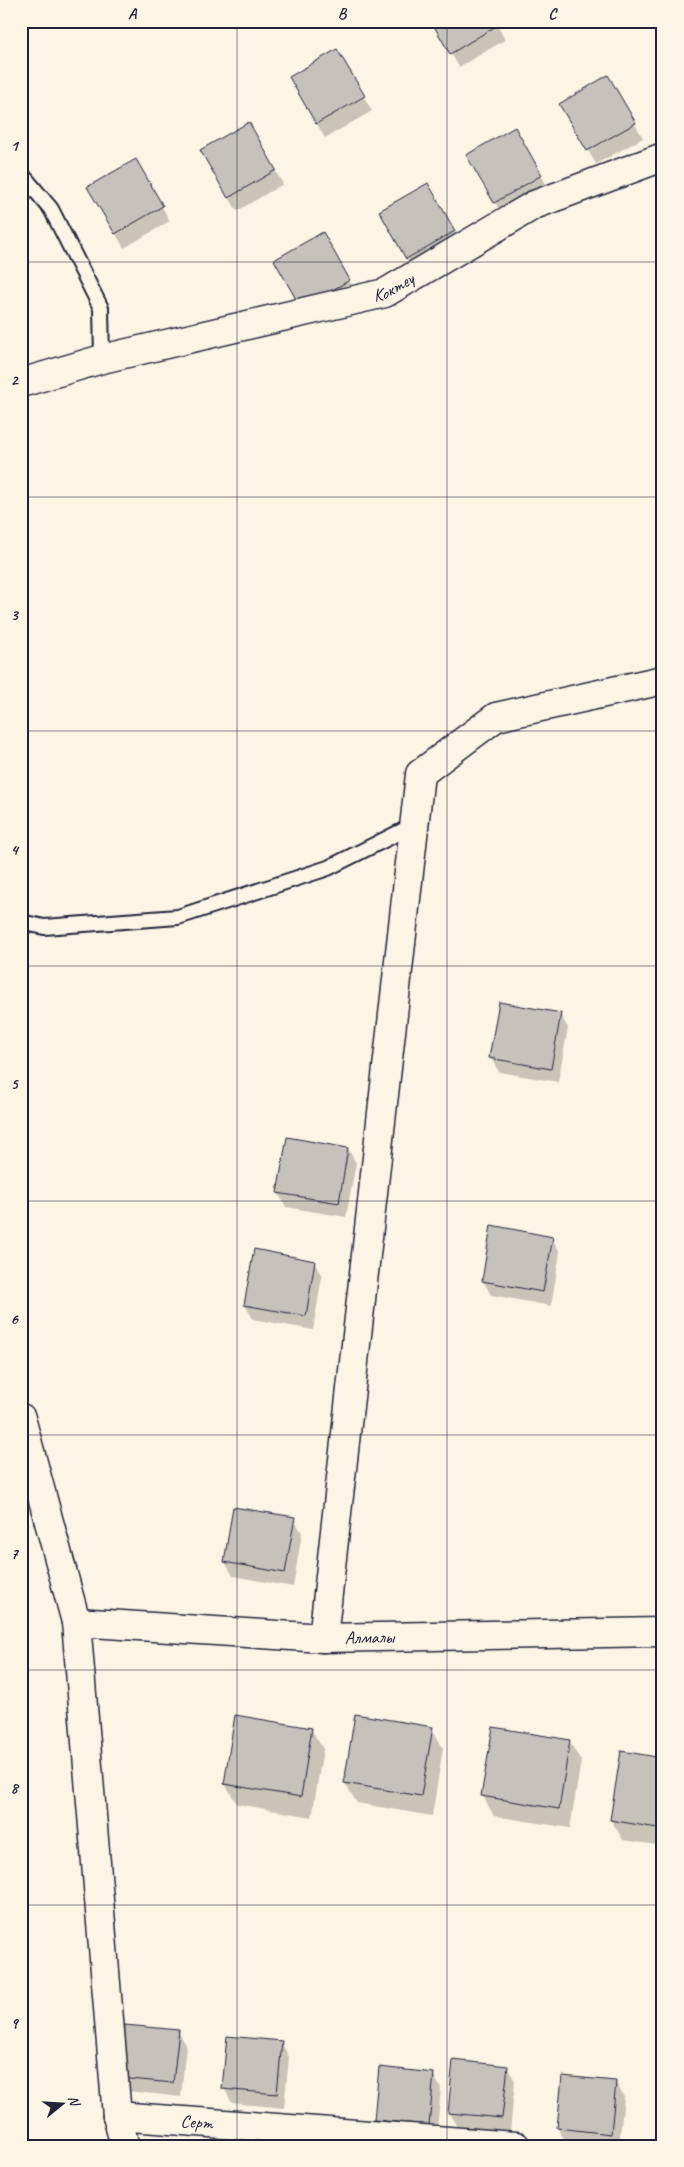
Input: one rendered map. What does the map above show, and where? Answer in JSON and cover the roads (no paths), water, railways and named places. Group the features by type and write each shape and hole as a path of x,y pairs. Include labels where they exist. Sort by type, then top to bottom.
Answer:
{"street":[{"name":"Коктеу","path":"21,383 102,359 385,293 534,205 663,157"},
{"path":"323,1638 420,774 496,717 663,680"},
{"path":"21,1418 76,1622 117,2116 125,2146"},
{"name":"Алмалы","path":"76,1622 323,1638 663,1632"},
{"name":"Серт","path":"117,2116 516,2146"}],"lane":[{"path":"21,173 50,210 101,308 102,359"},
{"path":"21,922 44,927 178,917 328,868 414,825"}]}
